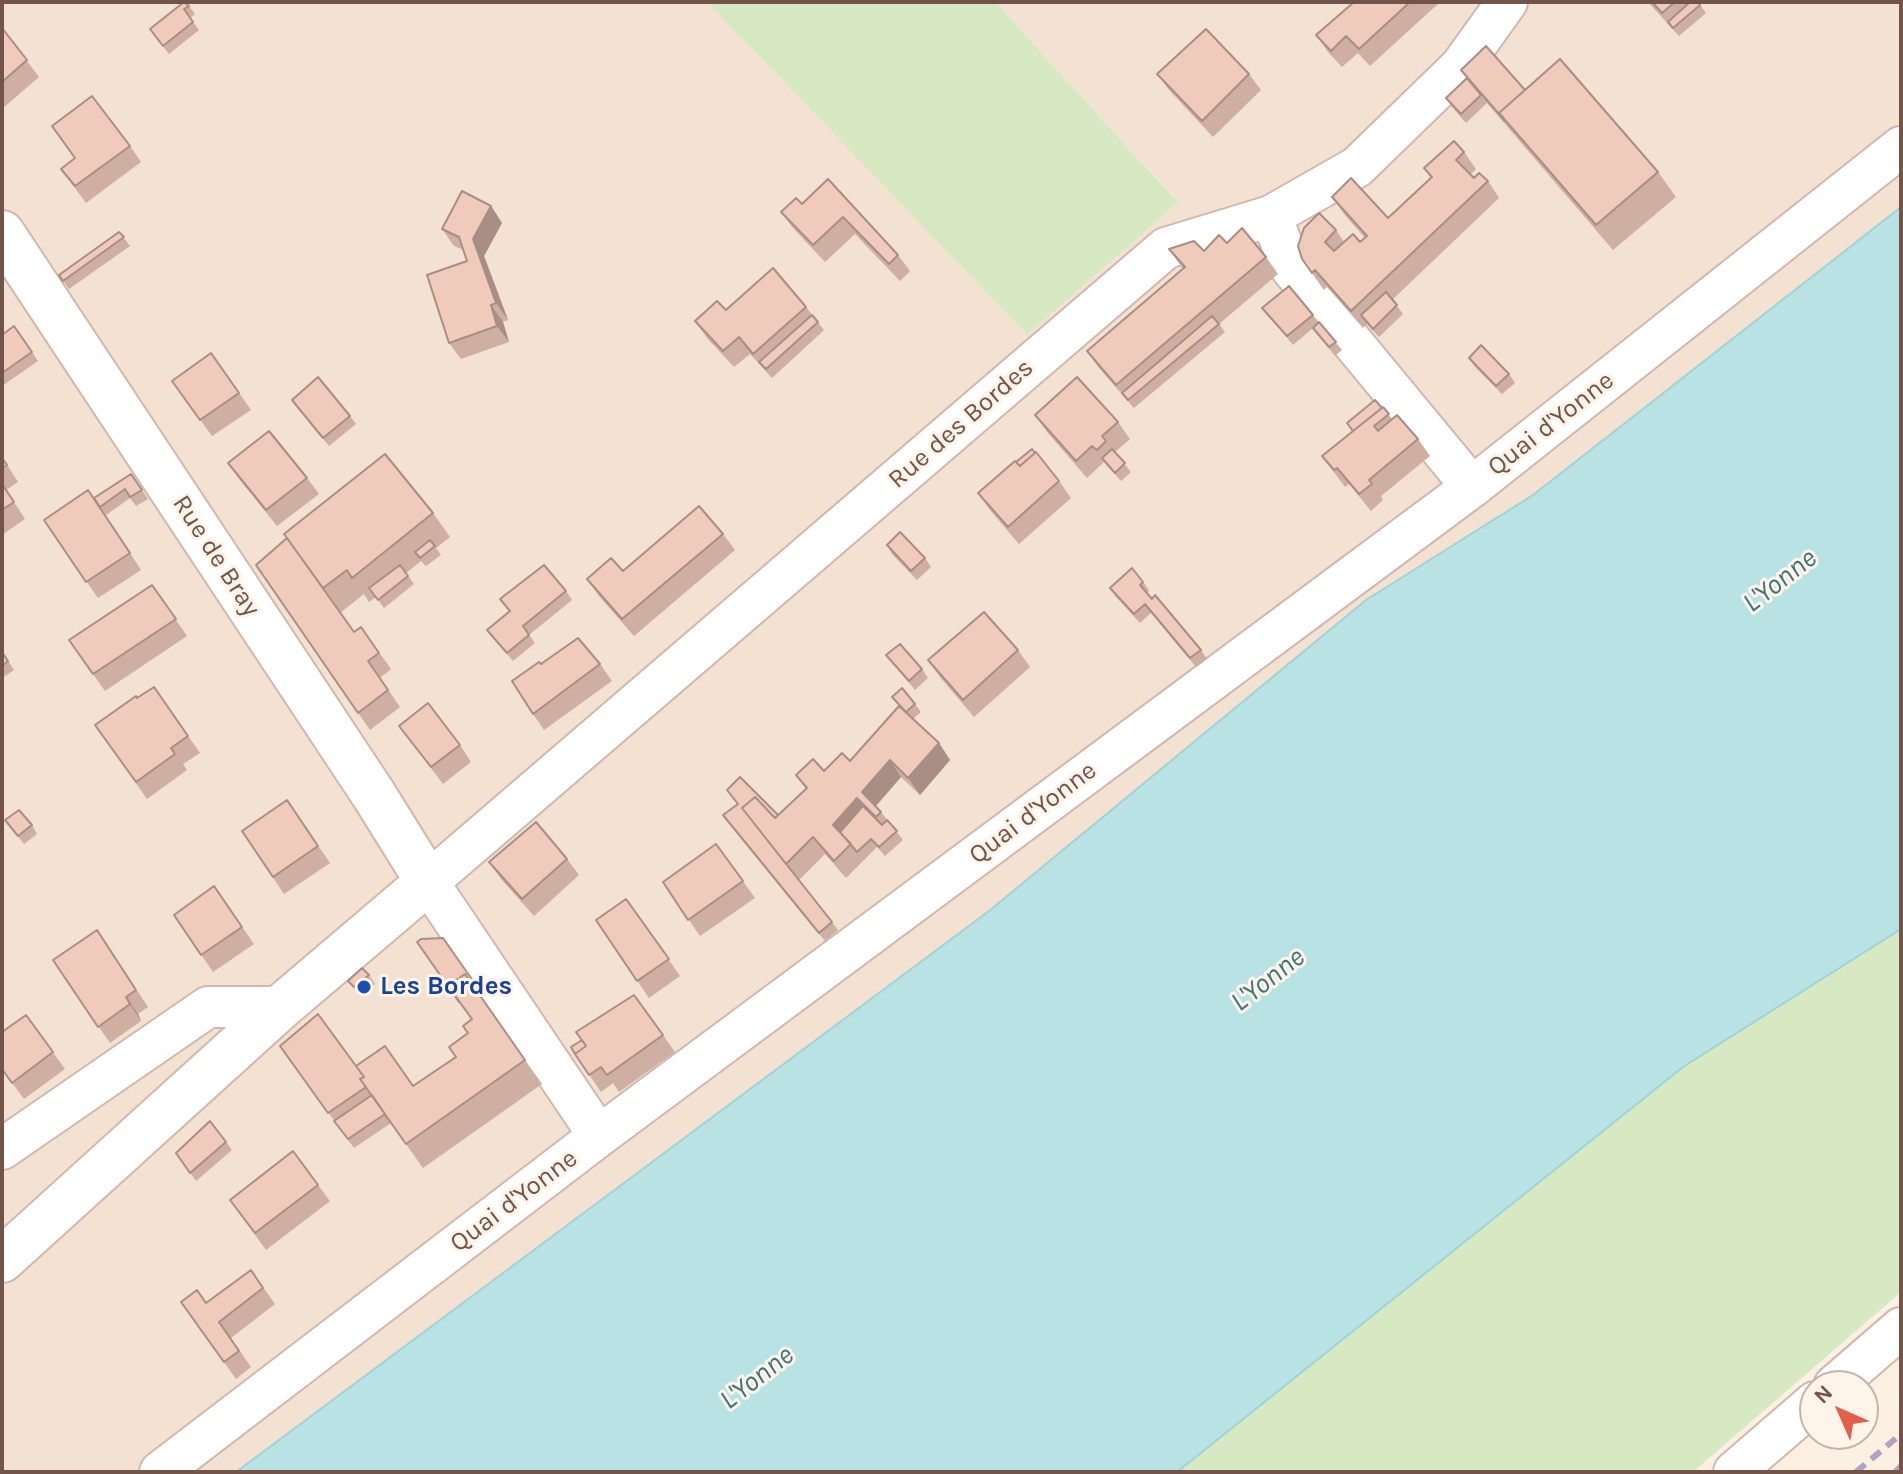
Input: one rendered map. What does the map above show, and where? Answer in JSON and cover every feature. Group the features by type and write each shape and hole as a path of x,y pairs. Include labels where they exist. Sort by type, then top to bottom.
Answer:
{"street":[{"name":"Rue des Bordes","path":"428,882 1166,248 1271,216 1357,167 1461,66 1507,2"},
{"name":"Quai d'Yonne","path":"160,1472 599,1136 1472,487 1901,147"},
{"path":"1271,216 1291,268 1472,487"},
{"name":"Rue de Bray","path":"2,233 374,795 428,882 599,1136"},
{"path":"2,1260 281,1007 428,882"},
{"path":"2,1149 208,1007 281,1007"},
{"path":"1852,1370 1901,1328"},
{"path":"1734,1472 1799,1416"}],"shaded area":[{"path":"2,2 707,2 1027,335 1178,201 995,2 1901,2 1901,207 1533,495 1366,600 989,911 236,1472 2,1472"}],"green space":[{"path":"707,2 995,2 1178,202 1027,335"},
{"path":"1901,929 1901,1292 1811,1370 1799,1370 1799,1380 1693,1472 1177,1472 1683,1067"}],"water":[{"name":"L'Yonne","path":"1901,207 1901,929 1683,1067 1177,1472 236,1472 989,911 1366,600 1533,495"}],"building":[{"path":"184,2 189,6 184,9 193,22 163,46 150,29"},
{"path":"1354,2 1410,2 1359,49 1346,36 1331,51 1316,35"},
{"path":"1652,2 1675,2 1662,13"},
{"path":"1690,2 1700,5 1673,28 1668,22"},
{"path":"2,28 27,60 2,82"},
{"path":"1206,29 1249,74 1202,121 1157,74"},
{"path":"1486,46 1525,90 1499,113 1505,121 1461,70"},
{"path":"1560,59 1658,172 1596,225 1499,113"},
{"path":"1467,78 1481,95 1461,114 1446,98"},
{"path":"92,96 130,146 75,186 61,169 75,158 52,126"},
{"path":"1454,141 1464,152 1456,160 1474,178 1479,173 1488,181 1351,311 1302,259 1298,246 1304,228 1319,213 1336,230 1325,242 1334,251 1353,234 1360,242 1367,236 1332,197 1351,178 1388,218 1432,177 1424,168"},
{"path":"828,179 898,255 889,264 843,217 813,245 781,212 796,198 802,204"},
{"path":"462,191 491,206 473,239 496,303 491,305 497,326 449,343 427,275 467,261 459,237 442,229"},
{"path":"1242,228 1266,257 1116,385 1087,351 1185,267 1169,249 1194,241 1204,251 1219,235 1227,243"},
{"path":"119,232 124,237 63,281 59,275"},
{"path":"773,268 806,307 753,354 739,337 723,351 695,321 717,301 726,310"},
{"path":"1289,286 1313,315 1287,336 1262,308"},
{"path":"1386,292 1397,305 1373,329 1361,315"},
{"path":"812,315 818,322 766,369 759,362"},
{"path":"1212,316 1219,324 1128,400 1122,393"},
{"path":"1319,322 1336,342 1329,347 1313,328"},
{"path":"14,326 32,352 2,373 2,335"},
{"path":"1481,345 1509,374 1496,386 1469,358"},
{"path":"211,353 239,393 200,420 172,381"},
{"path":"318,377 350,416 323,438 292,400"},
{"path":"1077,377 1118,422 1102,436 1106,441 1097,450 1092,446 1076,461 1035,415"},
{"path":"1375,400 1382,408 1353,431 1347,423"},
{"path":"1383,407 1389,414 1374,426 1378,431 1397,415 1418,439 1369,480 1372,484 1359,494 1322,456"},
{"path":"269,431 307,478 266,510 228,463"},
{"path":"1032,449 1035,453 1020,466 1016,462"},
{"path":"1112,449 1125,463 1115,473 1102,458"},
{"path":"1036,452 1059,481 1008,527 978,493 1015,461 1020,466"},
{"path":"385,454 433,513 352,578 347,570 323,588 284,534"},
{"path":"131,474 142,490 130,497 125,489 100,507 94,498"},
{"path":"2,484 14,502 2,510"},
{"path":"88,490 130,553 86,582 44,520"},
{"path":"699,506 723,534 622,619 587,579 611,558 623,571"},
{"path":"900,532 925,558 911,571 887,545"},
{"path":"287,538 354,632 361,627 379,653 368,661 388,690 358,713 256,565"},
{"path":"430,540 435,546 420,558 415,552"},
{"path":"400,565 408,576 378,600 369,588"},
{"path":"544,565 566,591 523,626 529,635 507,653 487,630 510,611 500,599"},
{"path":"1132,568 1143,582 1140,585 1152,599 1155,595 1201,650 1190,658 1145,604 1134,614 1110,588"},
{"path":"152,585 176,619 93,674 69,640"},
{"path":"984,612 1018,650 963,700 928,660"},
{"path":"578,638 600,664 533,714 512,681"},
{"path":"900,644 922,669 909,681 886,655"},
{"path":"2,652 8,661 2,666"},
{"path":"154,687 188,736 171,748 175,754 136,782 95,725"},
{"path":"902,688 915,704 906,712 892,697"},
{"path":"428,703 460,745 431,767 399,726"},
{"path":"899,706 939,743 908,778 890,760 862,792 881,812 876,817 857,798 833,825 851,844 834,861 813,837 786,864 742,808 755,797 775,818 807,788 796,775 813,759 824,771 842,753 850,761"},
{"path":"740,777 778,815 775,818 755,797 742,808 832,922 819,933 723,815 738,804 727,790"},
{"path":"287,800 318,846 273,877 242,831"},
{"path":"863,806 882,825 887,820 897,831 879,847 871,839 857,852 840,832"},
{"path":"19,810 32,825 18,836 5,820"},
{"path":"536,822 567,859 522,899 489,862"},
{"path":"716,844 743,881 688,920 663,882"},
{"path":"214,886 242,927 201,955 174,915"},
{"path":"626,899 669,959 637,981 596,920"},
{"path":"97,930 136,990 126,997 130,1004 98,1027 53,960"},
{"path":"443,938 478,988 475,989 465,974 448,986 459,1002 417,942"},
{"path":"362,968 369,975 354,987 348,981"},
{"path":"465,974 525,1060 406,1144 360,1079 364,1077 356,1066 385,1046 413,1086 456,1057 449,1047 468,1033 463,1026 472,1019 448,986"},
{"path":"634,995 663,1035 607,1075 601,1067 589,1075 575,1054 586,1046 576,1032"},
{"path":"318,1014 364,1077 360,1079 366,1087 328,1113 280,1046"},
{"path":"26,1015 53,1052 12,1083 2,1069 2,1032"},
{"path":"582,1040 586,1046 575,1054 571,1047"},
{"path":"372,1095 385,1114 348,1139 334,1121"},
{"path":"210,1121 226,1142 190,1173 176,1153"},
{"path":"293,1151 318,1185 255,1233 230,1200"},
{"path":"251,1270 263,1288 219,1322 239,1351 224,1362 181,1302 197,1290 206,1303"}],"railway":[{"path":"1856,1472 1901,1434"},
{"path":"1895,1472 1901,1466"}],"place":[{"name":"Les Bordes","path":"364,987"}]}
